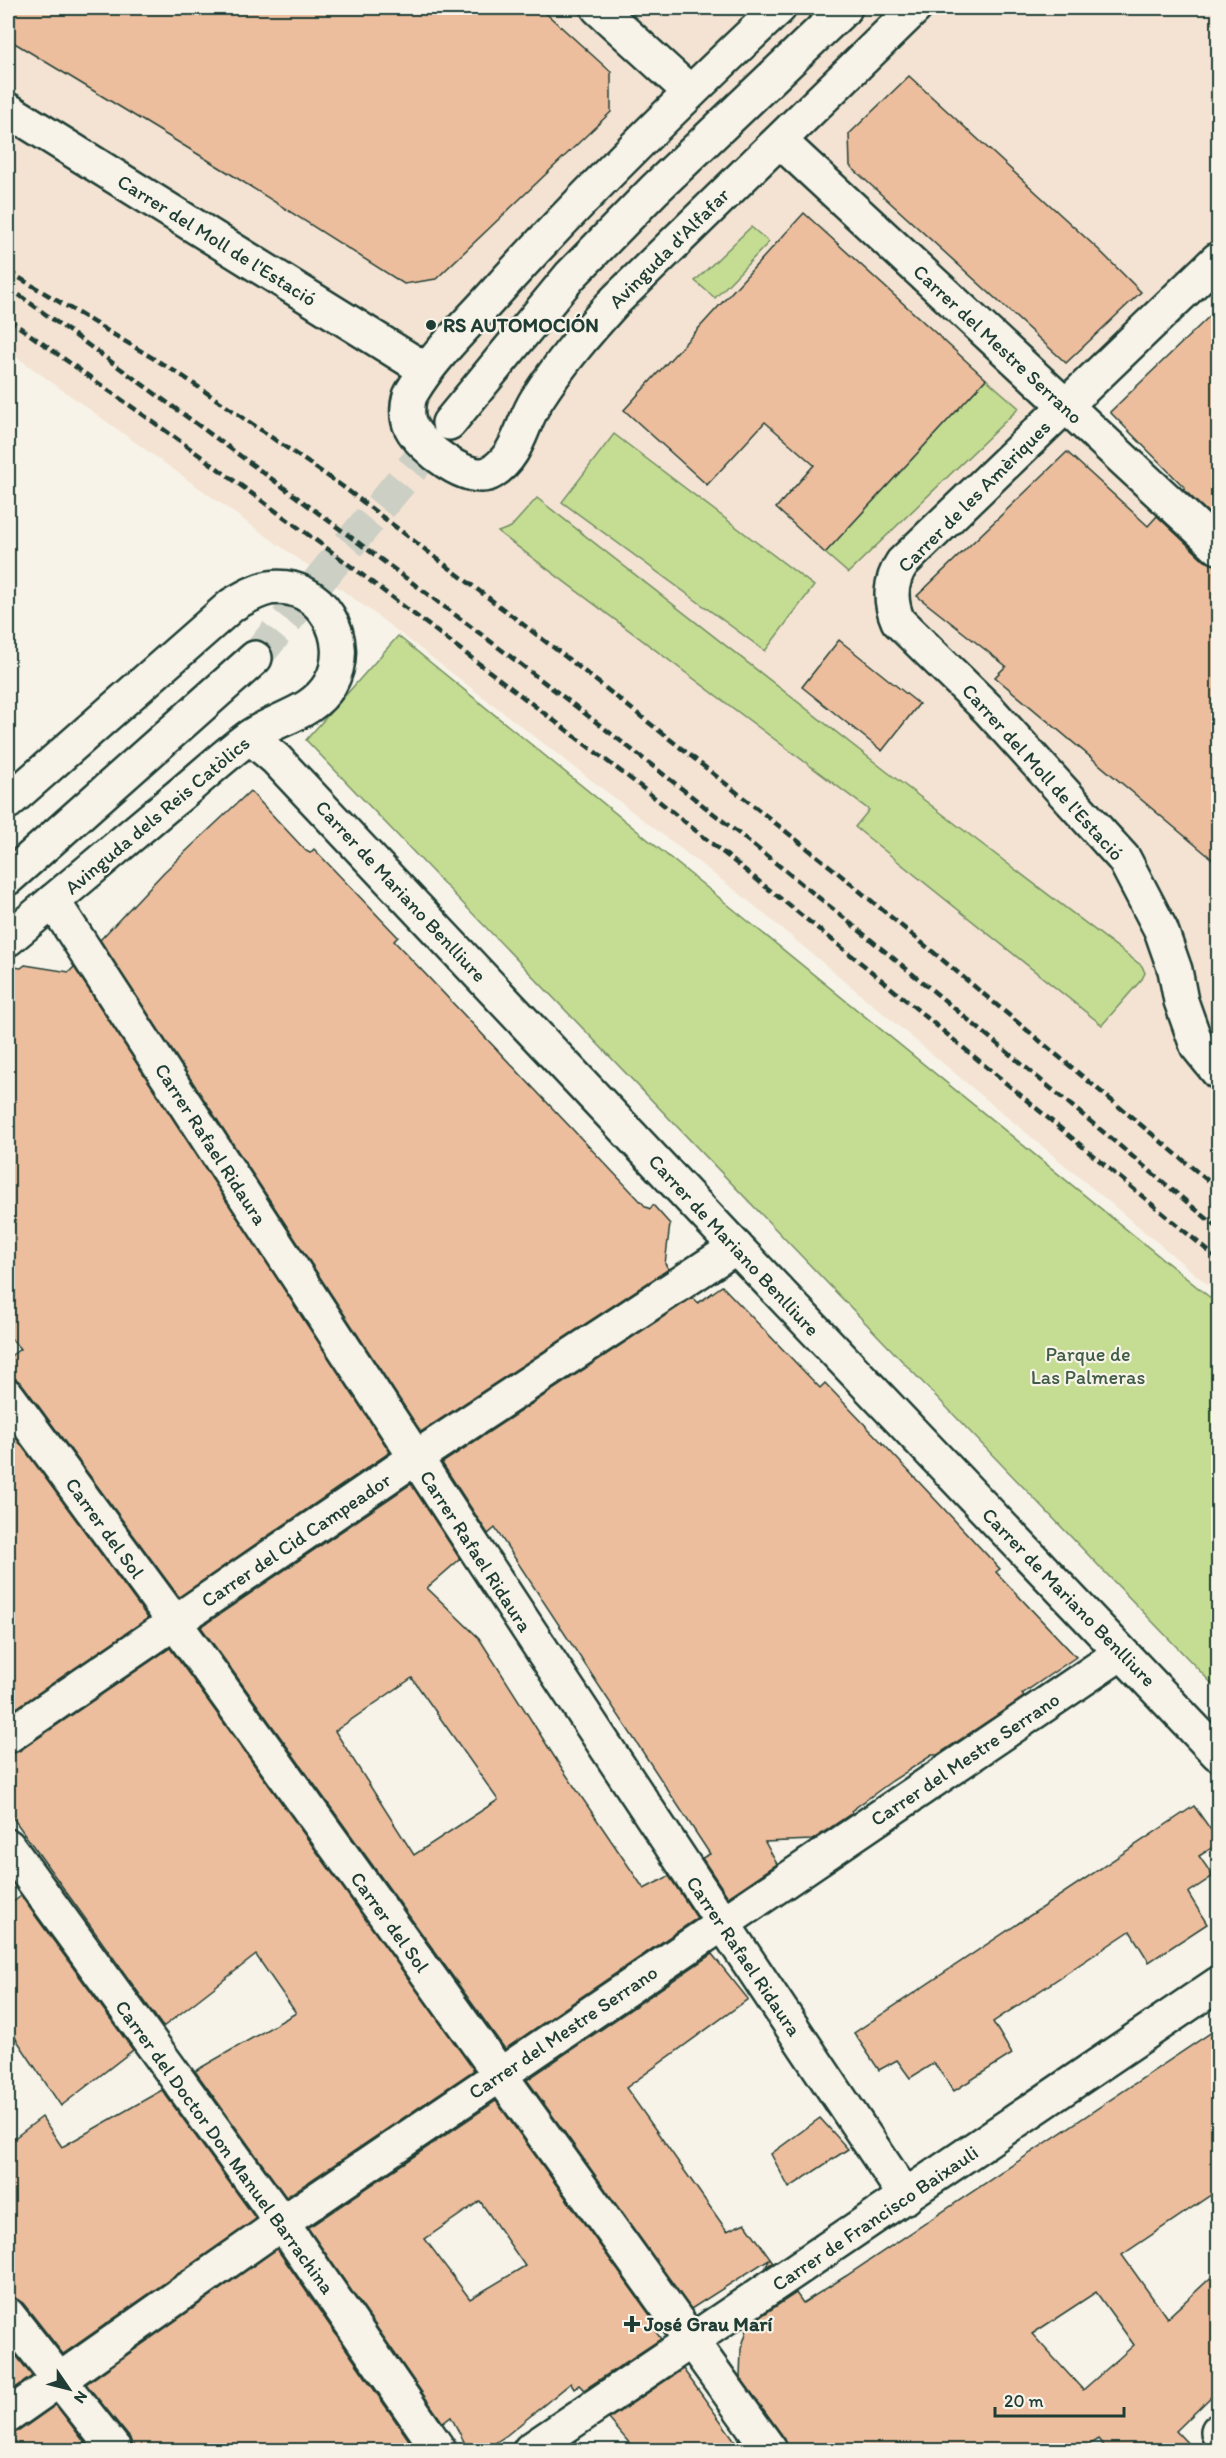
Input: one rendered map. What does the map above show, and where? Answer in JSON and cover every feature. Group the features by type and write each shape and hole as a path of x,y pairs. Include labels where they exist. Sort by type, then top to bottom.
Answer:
{"street":[{"path":"598,8 690,92"},
{"name":"Avinguda d'Alfafar","path":"779,8 690,92 532,252 426,370 410,394 408,411 410,426 425,444 446,462 470,474 490,474 507,460 520,439 535,402 569,352 615,300 915,8"},
{"path":"449,423 570,276 654,190 845,8"},
{"name":"Carrer del Moll de l'Estació","path":"8,110 426,370"},
{"name":"Carrer del Mestre Serrano","path":"780,141 1218,547"},
{"name":"Carrer de les Amèriques","path":"898,621 892,608 892,592 894,576 902,563 1218,260"},
{"name":"Avinguda dels Reis Catòlics","path":"8,802 232,605 250,594 270,588 291,590 308,597 324,608 336,628 337,660 330,683 306,709 250,737 8,939"},
{"name":"Carrer del Moll de l'Estació","path":"898,621 989,710 1124,859 1161,930 1175,970 1181,1001 1197,1046 1218,1071"},
{"path":"8,878 255,658"},
{"name":"Carrer de Mariano Benlliure","path":"250,737 276,759 1218,1754"},
{"name":"Carrer Rafael Ridaura","path":"53,901 415,1458 722,1924 906,2196"},
{"name":"Carrer del Cid Campeador","path":"8,1736 415,1458 736,1247"},
{"name":"Carrer del Sol","path":"8,1396 175,1623 770,2451"},
{"name":"Carrer del Mestre Serrano","path":"8,2416 282,2223 1121,1653"},
{"name":"Carrer del Doctor Don Manuel Barrachina","path":"8,1846 282,2223 439,2451"},
{"name":"Carrer de Francisco Baixauli","path":"530,2451 1218,1984"},
{"path":"8,2315 61,2380 114,2451"}],"shaded area":[{"path":"8,8 1218,8 1218,259 1065,406 1218,547 1218,1293 745,898 371,611 8,351"}],"green space":[{"path":"751,227 769,242 715,298 695,281"},
{"path":"986,379 1019,408 848,573 825,553"},
{"path":"614,434 814,586 765,651 562,502"},
{"path":"537,498 886,771 1142,966 1145,973 1142,979 1102,1025 855,827 869,810 498,532 511,527"},
{"name":"Parque de Las Palmeras","path":"398,636 1218,1304 1218,1690 306,740"}],"building":[{"path":"8,8 540,8 611,72 611,112 436,279 404,284 229,173 8,39"},
{"path":"909,76 1099,250 1141,292 1066,363 850,166 849,134"},
{"path":"804,213 986,379 825,553 776,508 814,465 765,422 707,485 624,410"},
{"path":"1218,308 1218,522 1183,489 1185,488 1110,412"},
{"path":"1067,452 1148,526 1157,516 1205,561 1218,565 1218,864 995,677 1006,666 917,596"},
{"path":"839,640 919,704 882,751 802,687"},
{"path":"250,791 306,851 310,853 314,849 398,937 394,941 646,1207 650,1209 653,1205 670,1224 665,1264 669,1269 421,1432 100,940 164,872"},
{"path":"25,965 69,972 74,967 390,1452 179,1597 23,1385 16,1379 8,1378 8,1358 20,1349 8,1335 8,966 21,968"},
{"path":"722,1286 820,1388 825,1383 889,1450 1000,1569 996,1572 1076,1657 1022,1694 1024,1697 937,1755 932,1755 892,1781 851,1811 852,1813 812,1840 765,1842 777,1864 728,1897 702,1858 710,1854 495,1528 488,1534 442,1463 693,1297 698,1303"},
{"path":"8,1427 148,1618 8,1714"},
{"path":"411,1484 460,1559 427,1588 479,1638 557,1761 644,1889 669,1876 697,1918 505,2049 201,1627","holes":["412,1678 498,1800 414,1855 335,1731"]},
{"path":"170,1648 474,2070 286,2197 195,2071 296,2013 256,1955 163,2027 8,1811 8,1754 19,1751"},
{"path":"1194,1806 1218,1840 1218,1844 1199,1856 1213,1876 1188,1893 1207,1924 1149,1962 1130,1931 993,2022 1012,2054 954,2091 934,2063 910,2078 897,2060 879,2070 854,2033"},
{"path":"21,1896 133,2050 61,2106 8,2027 8,1906"},
{"path":"712,1954 748,1999 626,2088 727,2231 745,2223 773,2262 766,2267 769,2259 691,2309 527,2080"},
{"path":"1218,2028 1218,2190 1122,2255 1167,2318 1218,2271 1218,2390 1176,2431 1195,2451 1108,2451 1098,2439 1079,2451 788,2451 785,2439 740,2377 741,2349 749,2324 796,2293 803,2303","holes":["1096,2292 1134,2345 1083,2390 1032,2334"]},
{"path":"162,2090 256,2219 63,2354 23,2303 8,2297 8,2143 42,2117 62,2147"},
{"path":"496,2101 660,2329 656,2332 661,2339 584,2390 579,2385 574,2388 571,2383 507,2435 483,2451 469,2451 451,2417 443,2423 308,2228","holes":["480,2201 525,2266 470,2299 425,2239"]},
{"path":"820,2118 848,2149 789,2188 771,2154"},
{"path":"277,2249 413,2446 407,2451 133,2451 130,2438 86,2384"},
{"path":"8,2345 32,2376 8,2393"},
{"path":"683,2369 738,2445 738,2437 747,2451 636,2451 609,2419"},
{"path":"56,2405 91,2451 8,2451 8,2434 19,2431"}],"tunnel":[{"path":"255,658 446,427"}],"railway":[{"path":"8,271 181,375 342,486 575,664 832,868 1218,1189"},
{"path":"8,287 408,580 645,760 862,933 1218,1228"},
{"path":"8,319 340,558 640,786 866,967 1218,1259"}],"place":[{"name":"RS AUTOMOCIÓN","path":"431,325"},
{"name":"José Grau Marí","path":"632,2324"}]}
